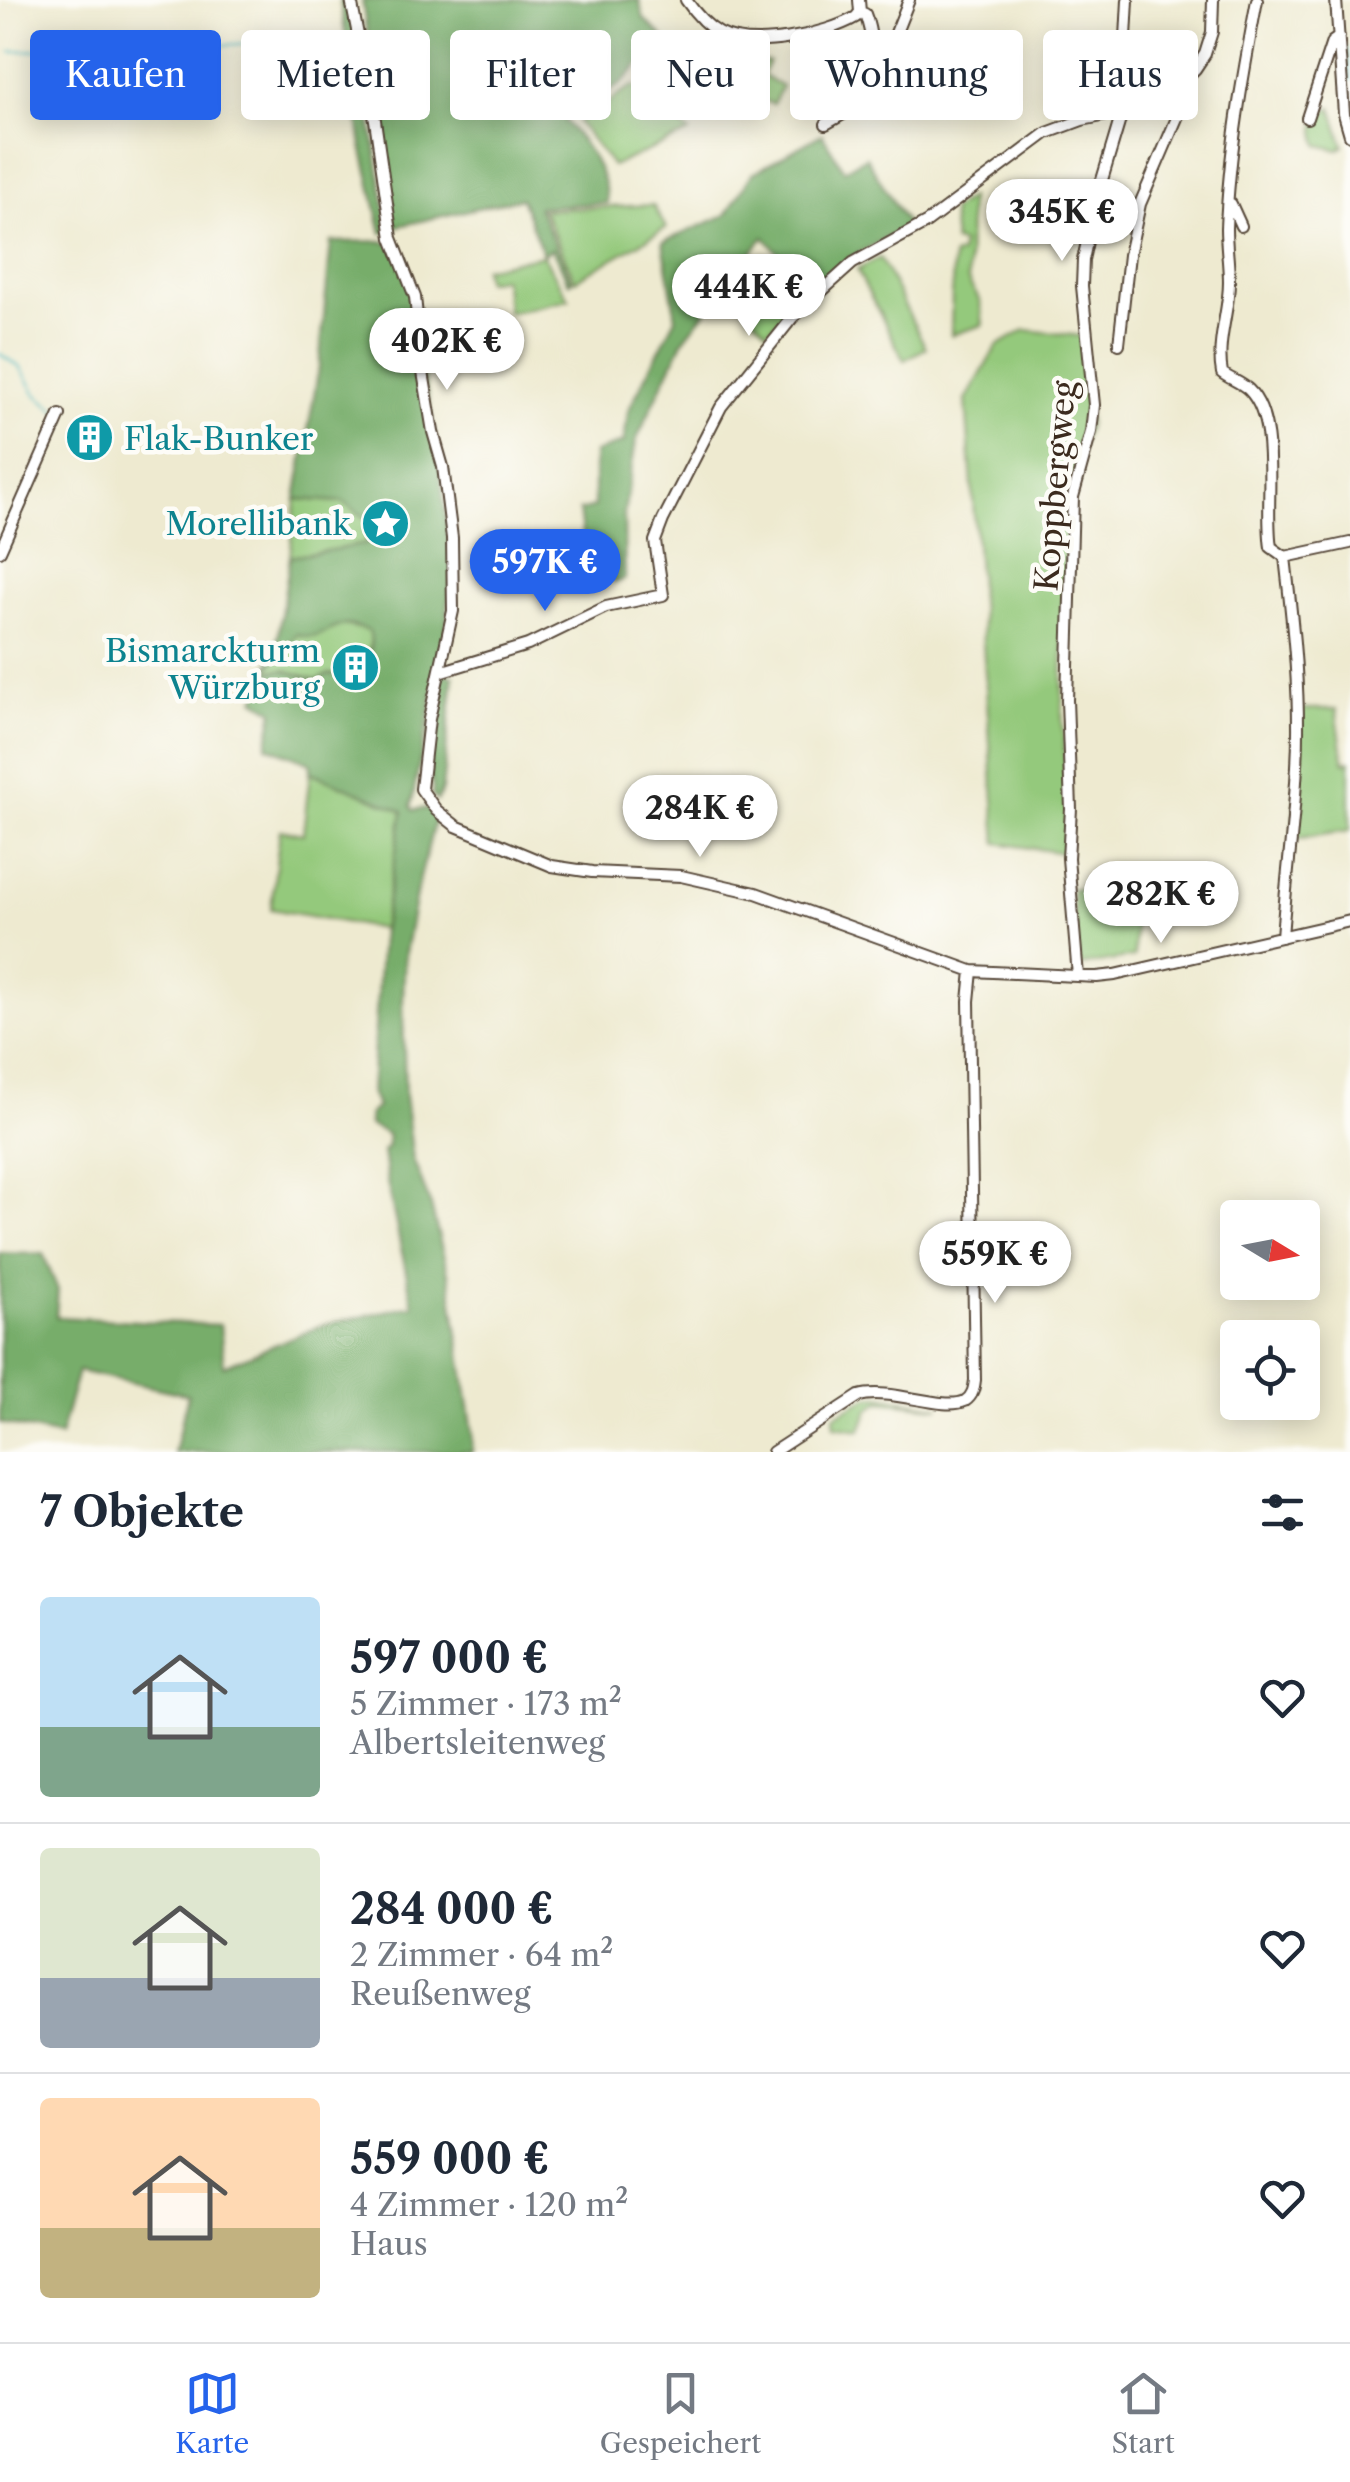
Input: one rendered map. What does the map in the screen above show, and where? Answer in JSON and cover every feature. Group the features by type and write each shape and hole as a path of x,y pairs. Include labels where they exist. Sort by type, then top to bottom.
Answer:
{"street":[{"path":"351,0 375,120 392,238 415,297 423,372 447,494 455,575 453,611 429,720 422,790 436,810 456,826 552,866 681,876 756,894 972,970 1078,976 1136,971 1350,921"},
{"path":"686,0 720,34 740,40 817,34 840,26 860,6 870,30"},
{"path":"897,30 909,0"},
{"name":"Koppbergweg","path":"1127,30 1128,3 1139,0"},
{"path":"1198,63 1212,32 1214,0"},
{"path":"1257,0 1242,79 1229,199 1229,282 1219,356 1222,372 1248,388 1260,408 1268,468 1270,547 1284,557 1350,543"},
{"path":"1336,0 1344,114 1350,135"},
{"path":"1307,118 1332,42 1339,37"},
{"path":"826,124 833,120"},
{"path":"440,672 528,645 606,607 663,595 655,542 663,520 721,407 793,317 853,263 926,223 1047,133 1082,120"},
{"name":"Koppbergweg","path":"1078,976 1068,858 1071,809 1066,700 1073,498 1091,432 1094,405 1083,260 1120,120"},
{"path":"1119,344 1129,255 1140,204 1176,120"},
{"path":"1229,199 1241,226"},
{"path":"0,551 60,415"},
{"path":"1282,937 1298,744 1284,557"},
{"path":"774,1452 832,1412 868,1394 954,1402 967,1400 973,1393 969,1001 972,970"}],"green space":[{"path":"340,0 348,0 354,30 345,30"},
{"path":"362,0 639,0 644,19 656,30 631,30 631,73 611,90 611,30 450,30 450,120 564,120 598,168 607,203 538,207 572,281 569,283 552,249 543,254 521,198 395,227 379,120 430,120 430,30 366,30"},
{"path":"770,79 782,86 773,104 770,103"},
{"path":"631,87 631,120 674,120 690,133 612,166 578,122 611,120 611,100"},
{"path":"1332,108 1344,146 1338,150 1319,145 1316,132 1318,119"},
{"path":"358,120 371,120 389,233 382,233"},
{"path":"822,134 844,170 866,157 908,226 850,258 812,292 764,237 684,339 636,441 624,514 625,579 614,583 599,546 584,549 579,511 594,507 594,453 624,442 628,411 676,318 663,242 726,215 752,174"},
{"path":"969,198 968,281 980,301 983,325 951,335 953,256 960,254 962,244 954,242 951,211"},
{"path":"653,205 666,228 575,280 543,210"},
{"path":"383,241 395,247 408,281 440,467 452,572 446,629 411,806 436,816 405,953 405,1096 413,1159 431,1206 450,1281 473,1433 472,1452 174,1452 188,1395 78,1371 60,1436 0,1423 0,1253 43,1254 58,1290 56,1317 220,1325 224,1366 322,1325 413,1305 387,1182 383,1151 388,1146 387,1134 369,1125 369,1114 377,1107 371,1092 381,937 403,811 310,772 311,763 267,746 274,711 255,699 270,672 284,670 317,680 329,674 361,679 369,655 369,631 344,625 317,636 297,634 267,671 278,635 290,557 367,544 367,519 343,502 296,499 319,367 331,242"},
{"path":"543,255 569,299 508,313 503,278 486,281 483,268"},
{"path":"880,258 926,348 904,360 857,270"},
{"path":"756,270 792,308 767,331 731,293"},
{"path":"1025,330 1081,336 1089,422 1066,498 1064,853 997,843 966,400 997,346"},
{"path":"296,499 343,502 368,519 367,544 290,557"},
{"path":"343,625 369,630 372,635 362,679 330,674 317,680 285,670 267,671 298,633"},
{"path":"443,673 454,676 442,790 437,801 432,795 428,753"},
{"path":"1300,709 1336,709 1344,762 1350,761 1350,831 1293,839"},
{"path":"310,772 404,810 382,929 271,909 280,830 303,834"},
{"path":"1072,889 1135,898 1134,957 1079,966"},
{"path":"868,1397 940,1407 880,1401 869,1409 861,1430 835,1426 834,1416"}],"waterway":[{"path":"221,45 241,44"},
{"path":"1346,47 1350,80"},
{"path":"11,51 30,51"},
{"path":"0,354 21,368 36,394 59,412"}],"place":[{"name":"Flak-Bunker","path":"89,438"},
{"name":"Morellibank","path":"386,523"},
{"name":"Bismarckturm Würzburg","path":"355,668"}]}
